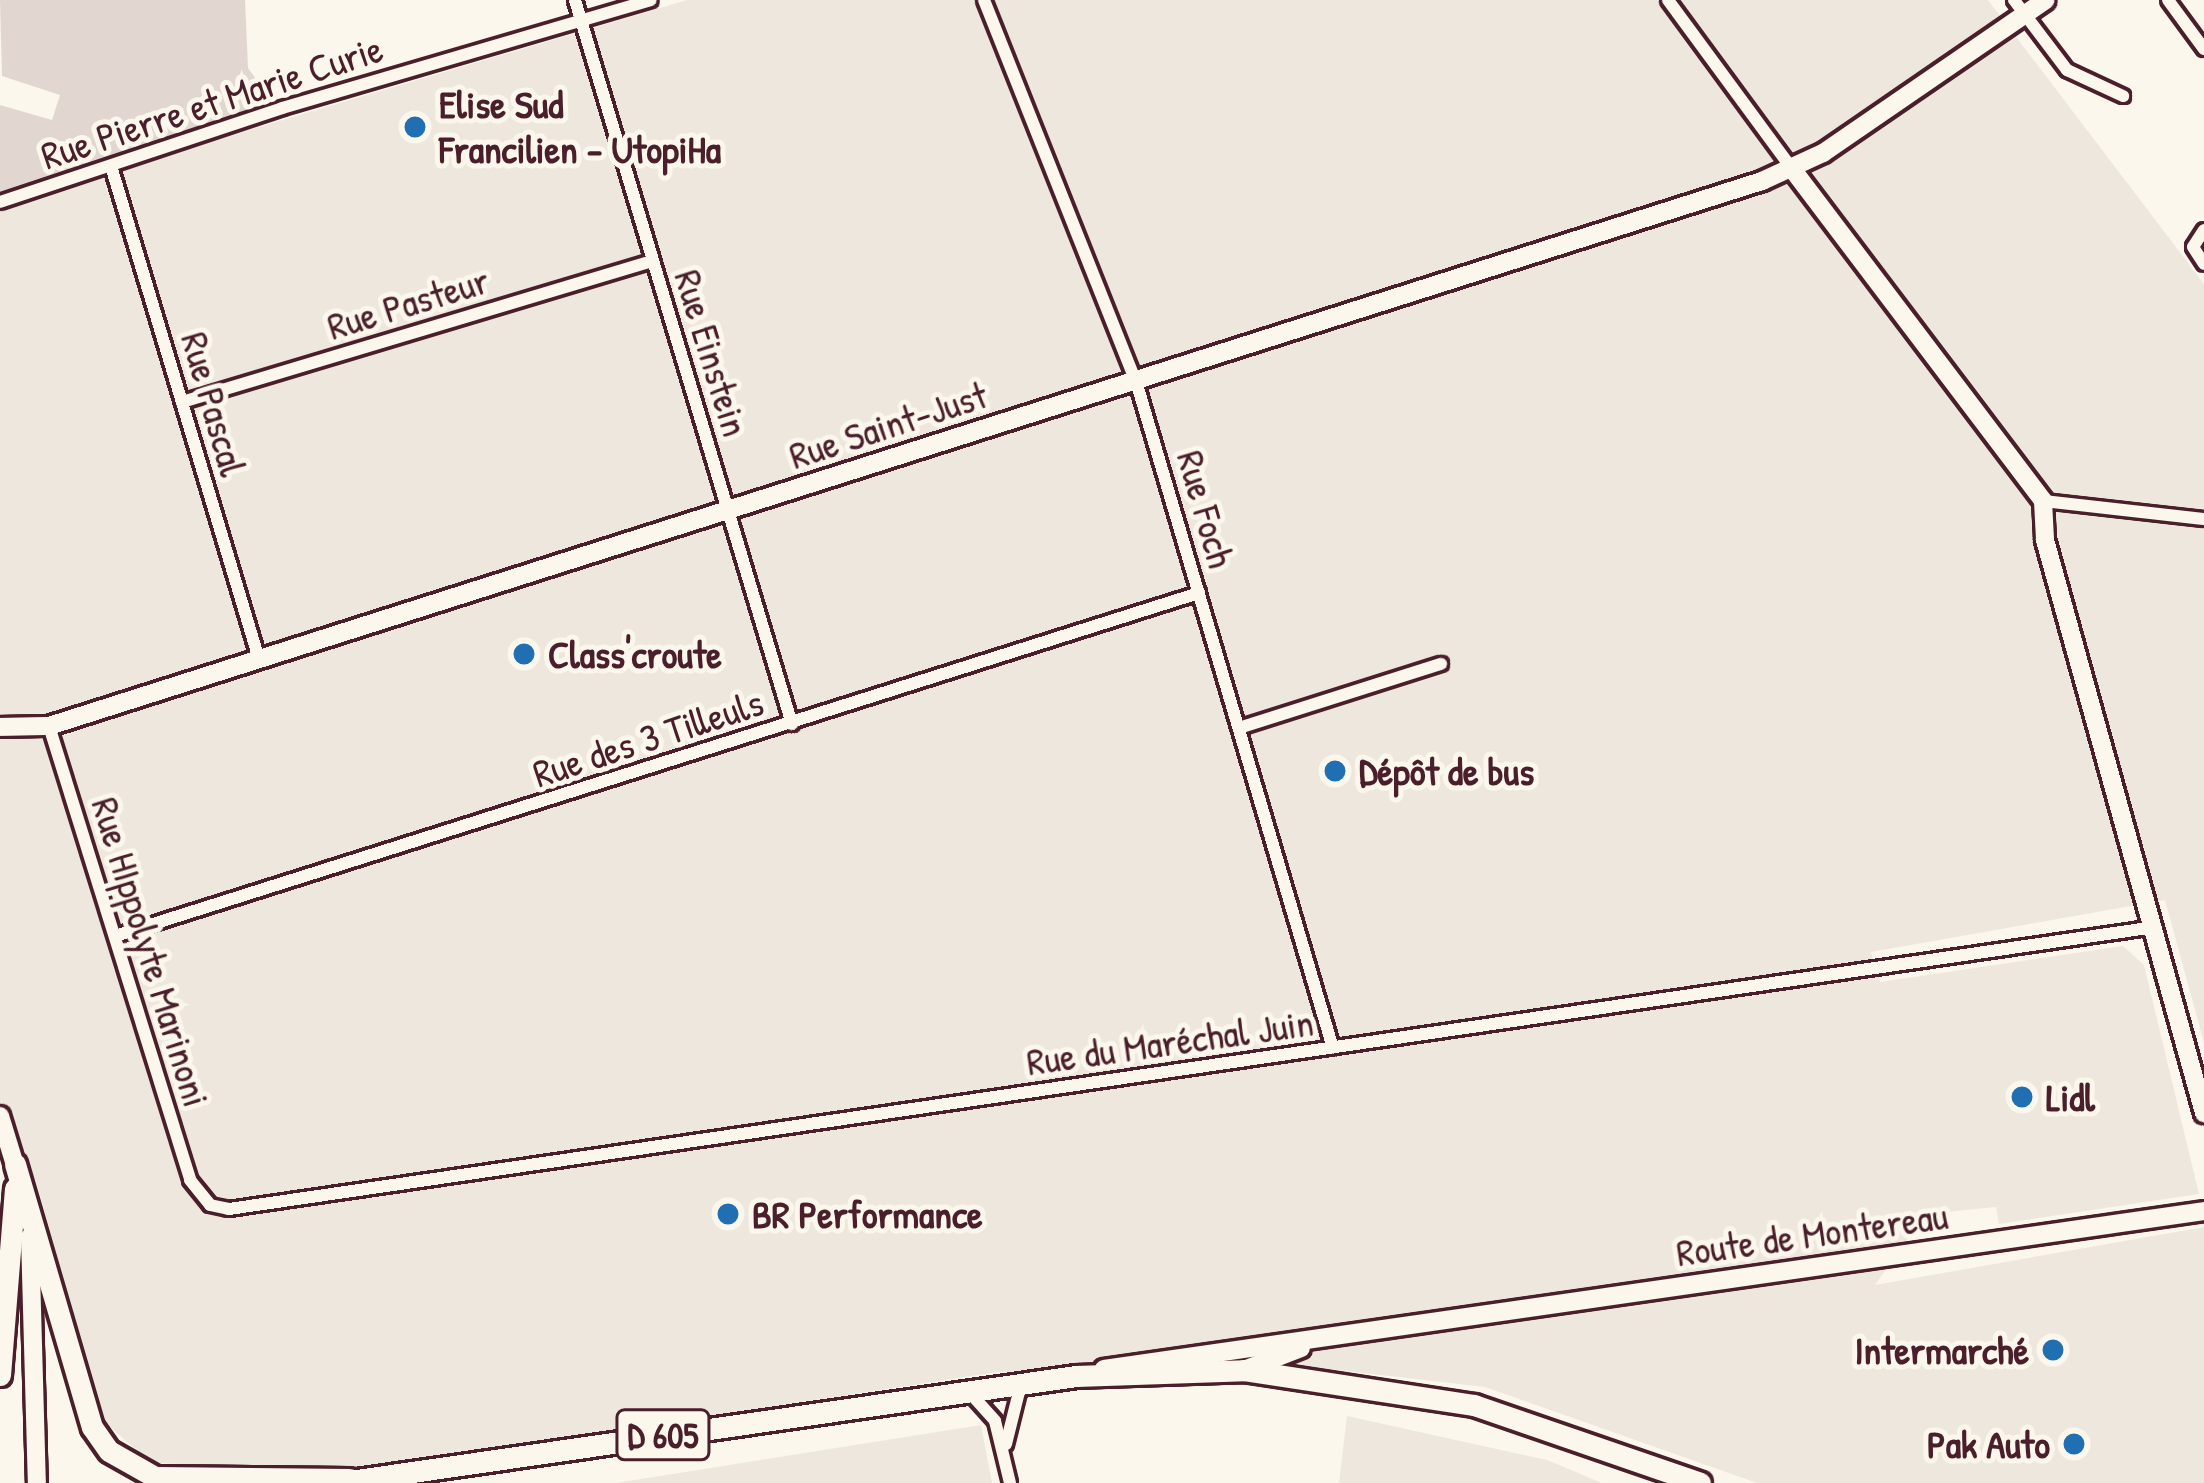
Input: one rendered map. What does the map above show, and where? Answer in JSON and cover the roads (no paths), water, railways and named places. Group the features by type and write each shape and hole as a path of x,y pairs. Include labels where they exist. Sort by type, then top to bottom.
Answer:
{"main road":[{"path":"0,1376 15,1164"},
{"path":"15,1164 92,1427 109,1451 155,1477 361,1479"},
{"name":"D 605","path":"336,1483 1076,1376 1244,1370 1474,1405 1700,1483"}],"street":[{"name":"Rue Einstein","path":"575,0 792,724"},
{"name":"Rue Pierre et Marie Curie","path":"0,202 651,0"},
{"name":"Rue Foch","path":"984,0 1136,381 1333,1048"},
{"path":"1668,0 2043,501 2045,540 2204,1113"},
{"name":"Rue Saint-Just","path":"0,727 49,726 1793,170 2020,7 2046,0"},
{"path":"2168,0 2204,49"},
{"path":"2020,7 2067,70 2123,96"},
{"name":"Rue Pascal","path":"111,166 259,659"},
{"path":"2204,230 2193,247 2204,264"},
{"name":"Rue Pasteur","path":"182,402 652,262"},
{"path":"2043,501 2204,519"},
{"name":"Rue des 3 Tilleuls","path":"115,937 1199,593"},
{"path":"1239,728 1441,664"},
{"name":"Rue HIppolyte Marinoni","path":"49,726 198,1195"},
{"name":"Rue du Maréchal Juin","path":"198,1195 229,1209 2153,927"},
{"path":"0,1116 15,1164 31,1248 37,1478"},
{"name":"Route de Montereau","path":"1076,1376 1241,1344 1431,1323 2204,1211"},
{"name":"Route de Montereau","path":"1244,1370 1285,1351 1431,1323"},
{"path":"1006,1463 1006,1423 1022,1383"},
{"path":"965,1391 995,1421 1010,1483"}],"place":[{"name":"Elise Sud Francilien - UtopiHa","path":"415,127"},
{"name":"Class'croute","path":"524,654"},
{"name":"Dépôt de bus","path":"1335,771"},
{"name":"Lidl","path":"2022,1097"},
{"name":"BR Performance","path":"728,1214"},
{"name":"Intermarché","path":"2053,1350"},
{"name":"Pak Auto","path":"2074,1444"}]}
